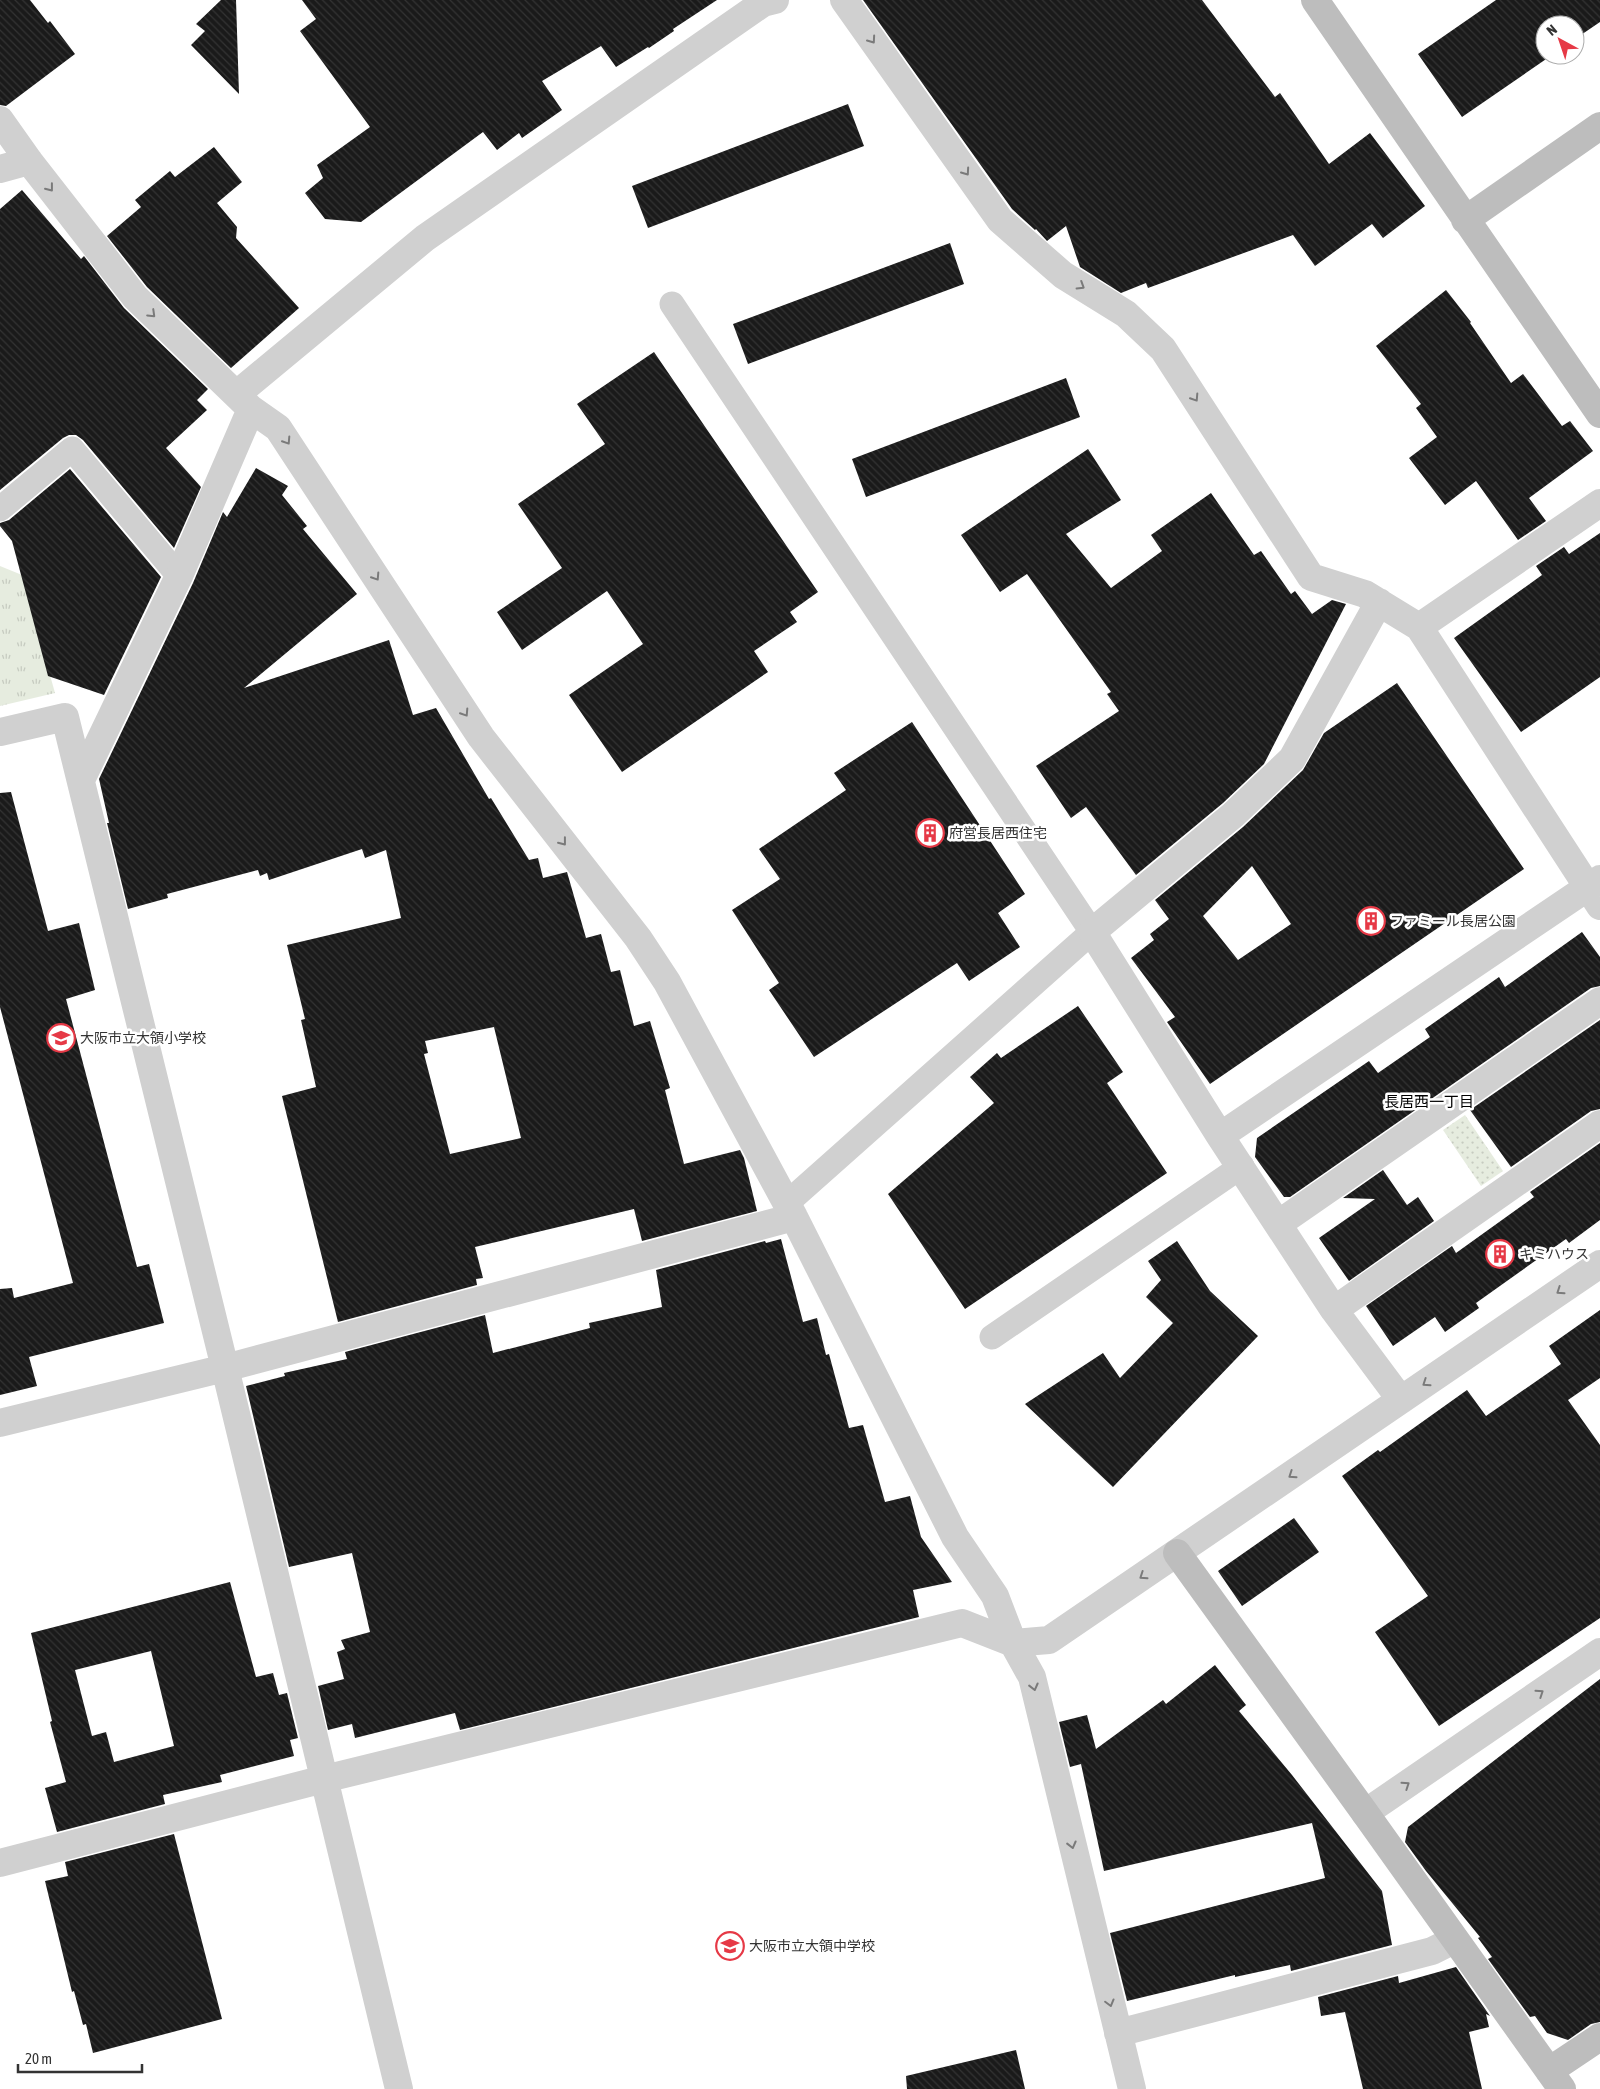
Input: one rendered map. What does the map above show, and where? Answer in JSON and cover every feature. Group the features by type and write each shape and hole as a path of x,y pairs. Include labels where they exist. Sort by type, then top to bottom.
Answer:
{"street":[{"path":"81,780 179,576 244,402 425,238 763,3 775,0"},
{"path":"844,0 1000,220 1063,275 1126,314 1163,349 1311,576 1365,594 1419,627 1596,891 1220,1136"},
{"path":"1315,0 1600,414"},
{"path":"0,120 29,161 135,298 244,402 278,428 481,737 638,938 667,982 790,1210 955,1537 995,1596 1013,1643 1032,1677 1132,2089"},
{"path":"1465,220 1600,126"},
{"path":"0,169 29,161"},
{"path":"1419,627 1600,503"},
{"path":"1379,602 1292,759 1233,815 1092,932 1220,1136 1242,1166 1334,1310 1401,1400"},
{"path":"0,732 65,717 399,2089"},
{"path":"1278,1224 1600,1001"},
{"path":"1334,1310 1600,1124"},
{"path":"0,1423 225,1368 790,1210"},
{"path":"0,1863 324,1779 962,1623 1013,1643 1049,1640 1600,1264"},
{"path":"1177,1553 1555,2080 1600,2037"},
{"path":"1365,1813 1600,1652"},
{"path":"1118,2033 1432,1951 1454,1940"}],"lane":[{"path":"672,304 1092,932 790,1210"},
{"path":"0,509 72,449 179,576"},
{"path":"992,1336 1242,1166"}],"green space":[{"path":"0,566 22,575 55,693 0,706"},
{"path":"1465,1115 1503,1171 1481,1186 1443,1130"}],"building":[{"path":"0,0 30,0 48,23 50,21 75,54 6,106 0,105"},
{"path":"221,0 236,0 239,94 191,45 205,31 196,24"},
{"path":"302,0 717,0 673,29 674,31 649,48 616,67 601,46 542,81 562,110 522,138 519,133 497,150 483,132 361,222 325,219 305,193 323,178 317,165 370,127 300,31 316,19"},
{"path":"863,0 1202,0 1275,97 1280,93 1329,164 1370,133 1425,206 1383,238 1372,224 1315,266 1293,235 1148,288 1146,283 1121,293 1080,267 1066,226 1047,241 1012,209"},
{"path":"1496,0 1600,0 1600,22 1585,32 1585,15 1535,15 1535,65 1537,65 1462,117 1418,54"},
{"path":"848,104 864,146 648,228 632,186"},
{"path":"214,147 242,182 217,203 237,227 236,238 299,308 231,368 147,287 107,236 141,207 135,200 170,171 175,177"},
{"path":"22,190 81,259 84,256 124,308 208,389 197,400 207,410 166,448 201,487 174,548 83,440 76,435 69,435 63,438 0,490 0,209"},
{"path":"950,243 964,284 748,364 733,324"},
{"path":"1446,290 1471,322 1511,383 1523,374 1562,426 1570,421 1593,451 1529,498 1546,521 1518,540 1476,481 1445,505 1409,458 1437,437 1416,408 1421,404 1376,346"},
{"path":"654,352 818,592 790,612 797,622 754,651 768,672 622,772 569,695 643,644 607,591 522,650 497,612 562,568 518,504 605,444 577,404"},
{"path":"1066,378 1080,417 866,497 852,459"},
{"path":"1088,449 1121,500 1066,534 1111,588 1162,551 1151,535 1211,493 1254,555 1261,551 1291,594 1295,591 1312,614 1332,600 1346,604 1264,764 1223,803 1136,875 1086,807 1071,818 1036,766 1119,711 1107,694 1111,692 1027,574 1000,592 961,535"},
{"path":"256,468 288,486 282,495 307,526 303,529 357,594 244,688 389,640 413,715 436,708 489,799 491,798 529,860 538,858 543,878 567,872 586,938 601,934 611,972 620,970 634,1026 650,1021 670,1088 665,1090 684,1164 740,1150 744,1158 757,1211 642,1241 634,1209 475,1247 483,1278 476,1279 477,1285 338,1322 282,1096 316,1087 301,1020 305,1019 287,945 401,918 386,850 365,858 362,849 269,880 267,873 260,876 258,870 167,894 168,898 128,909 107,823 109,823 99,779 193,583 223,512 227,517","holes":["494,1027 521,1138 450,1154 424,1054 428,1053 425,1041"]},
{"path":"70,469 161,577 104,695 48,676 12,541 0,526 0,523 9,520"},
{"path":"1600,533 1600,677 1521,732 1454,638 1542,575 1536,566 1564,547 1569,554"},
{"name":"ファミール長居公園","path":"1397,683 1524,869 1210,1084 1167,1022 1175,1017 1131,958 1154,940 1150,934 1169,919 1155,900 1243,827 1303,770 1324,733","holes":["1252,866 1291,924 1238,960 1203,916"]},
{"name":"府営長居西住宅","path":"912,722 1025,894 998,913 1020,947 969,981 957,963 814,1057 769,990 779,983 732,910 780,879 759,849 846,790 834,773"},
{"path":"11,792 48,931 79,923 95,990 66,999 137,1267 149,1264 164,1323 29,1357 37,1386 0,1395 0,1289 12,1288 14,1298 73,1283 0,1007 0,793"},
{"path":"1582,932 1600,957 1600,986 1591,988 1290,1197 1284,1197 1255,1157 1257,1138 1369,1061 1378,1073 1430,1037 1425,1029 1499,977 1505,987"},
{"path":"1078,1006 1123,1072 1107,1083 1167,1173 965,1309 888,1194 994,1103 970,1077 997,1053 1001,1058"},
{"path":"1600,1020 1600,1109 1591,1111 1511,1167 1470,1110"},
{"path":"1600,1143 1600,1220 1569,1243 1566,1239 1476,1303 1479,1308 1445,1332 1435,1317 1393,1346 1366,1306 1452,1246 1456,1253 1534,1197 1530,1192"},
{"path":"1383,1170 1407,1205 1418,1197 1434,1221 1349,1281 1319,1238 1375,1199 1343,1198"},
{"path":"781,1239 803,1322 817,1318 826,1355 829,1354 849,1428 863,1425 885,1502 910,1496 921,1537 952,1582 913,1590 919,1617 460,1730 455,1713 355,1738 352,1724 328,1730 318,1686 344,1679 337,1652 345,1649 341,1640 370,1632 352,1553 289,1567 246,1386 285,1376 284,1373 347,1359 345,1352 485,1315 493,1353 590,1328 589,1323 662,1307 656,1270 765,1241 766,1243"},
{"path":"1177,1241 1210,1291 1258,1336 1113,1487 1025,1404 1103,1353 1120,1378 1173,1323 1146,1297 1161,1280 1148,1261"},
{"path":"1600,1310 1600,1378 1568,1400 1600,1445 1600,1618 1439,1726 1375,1632 1428,1596 1342,1476 1378,1450 1380,1452 1467,1390 1486,1416 1561,1364 1549,1346"},
{"path":"1294,1518 1319,1552 1242,1606 1218,1571"},
{"path":"230,1582 256,1677 273,1673 279,1695 287,1693 298,1738 290,1740 294,1756 220,1775 222,1782 163,1795 165,1804 57,1832 45,1788 66,1782 50,1722 52,1721 31,1633","holes":["151,1651 174,1746 114,1762 106,1732 92,1736 75,1670"]},
{"path":"1215,1665 1246,1705 1239,1711 1292,1775 1382,1891 1392,1945 1291,1971 1290,1965 1235,1977 1235,1975 1127,2001 1110,1933 1325,1878 1312,1823 1104,1871 1081,1764 1070,1767 1059,1722 1087,1715 1096,1749 1163,1700 1166,1704"},
{"path":"1600,1679 1600,2022 1591,2024 1568,2040 1547,2033 1535,2016 1530,2017 1488,1959 1492,1957 1478,1938 1480,1937 1405,1842 1408,1827"},
{"path":"174,1834 222,2019 93,2053 86,2024 83,2025 74,1991 72,1992 45,1881 68,1876 65,1862"},
{"path":"1456,1967 1490,2016 1486,2014 1489,2027 1469,2032 1482,2089 1363,2089 1345,2012 1321,2016 1318,1997 1398,1976 1399,1983"},
{"path":"1016,2050 1025,2089 907,2089 906,2076"}],"place":[{"name":"府営長居西住宅","path":"930,833"},
{"name":"ファミール長居公園","path":"1371,921"},
{"name":"大阪市立大領小学校","path":"61,1038"},
{"name":"キミハウス","path":"1500,1254"},
{"name":"大阪市立大領中学校","path":"730,1946"}],"district":[{"name":"長居西一丁目","path":"1429,1101"}]}
